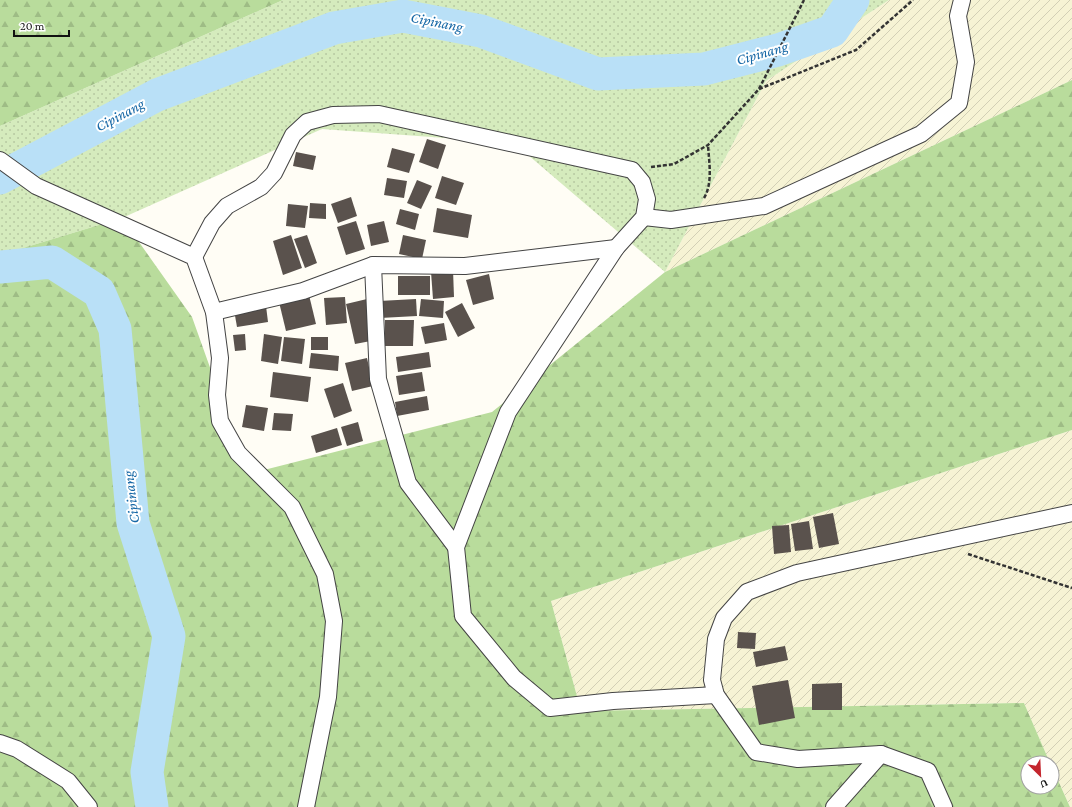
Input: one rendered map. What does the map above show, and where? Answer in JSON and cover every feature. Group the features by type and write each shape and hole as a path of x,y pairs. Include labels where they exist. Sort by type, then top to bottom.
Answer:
{"street":[{"path":"644,217 671,220 764,206 921,134 959,103 966,62 958,16 962,0"},
{"path":"194,257 212,222 227,206 261,187 274,173 293,135 306,122 333,115 379,114 632,170 642,182 647,199 644,217 616,248 508,412 456,547 463,616 514,678 550,708 613,701 716,695"},
{"path":"0,160 36,186 194,257 214,312 220,358 218,395 220,421 238,453 292,507 325,574 334,621 328,697 306,807"},
{"path":"214,312 303,291 374,265 465,266 616,248"},
{"path":"374,265 378,379 408,482 456,547"},
{"path":"944,807 928,771 881,754 798,759 756,752 716,695 712,680 716,639 724,618 747,592 797,573 1072,513"},
{"path":"0,743 18,749 68,781 89,807"},
{"path":"834,807 881,754"}],"path":[{"path":"632,170 674,164 708,145 759,89 804,0"},
{"path":"759,89 856,50 913,0"},
{"path":"694,217 707,194 710,173 708,145"},
{"path":"966,554 1072,588"}],"shaded area":[{"path":"889,0 1072,0 1072,80 665,272 766,81"},
{"path":"1072,430 1072,807 1070,807 1060,785 1060,755 1047,755 1024,703 581,711 551,601"}],"green space":[{"path":"0,0 283,0 0,126"},
{"path":"283,0 889,0 766,81 665,272 514,143 322,129 122,218 0,255 0,126"},
{"path":"1072,80 1072,430 551,601 581,711 1024,703 1047,755 1020,755 1020,795 1060,795 1060,785 1070,807 0,807 0,255 122,218 192,317 248,474 492,412 665,272"}],"building":[{"path":"427,139 446,145 438,169 419,162"},
{"path":"392,148 415,154 409,173 387,167"},
{"path":"296,152 316,156 313,170 293,166"},
{"path":"442,176 464,183 456,205 435,198"},
{"path":"387,178 407,181 404,198 384,195"},
{"path":"417,180 432,186 421,209 407,203"},
{"path":"351,197 357,216 338,223 331,204"},
{"path":"310,203 326,204 326,219 309,218"},
{"path":"288,204 308,206 305,228 286,226"},
{"path":"437,208 472,215 468,238 433,232"},
{"path":"400,209 419,214 415,230 396,224"},
{"path":"356,221 365,249 346,255 337,227"},
{"path":"384,221 389,242 371,246 367,225"},
{"path":"291,235 302,268 283,275 273,241"},
{"path":"307,235 317,263 305,268 294,239"},
{"path":"403,235 426,240 422,259 399,254"},
{"path":"453,270 454,297 433,299 431,272"},
{"path":"489,274 494,299 473,305 466,280"},
{"path":"398,276 430,276 430,295 398,295"},
{"path":"309,295 316,324 286,331 279,302"},
{"path":"345,297 347,323 326,325 324,298"},
{"path":"367,299 376,340 355,344 346,304"},
{"path":"416,299 417,316 380,318 379,301"},
{"path":"421,299 444,301 443,318 419,316"},
{"path":"462,303 475,328 458,337 445,312"},
{"path":"266,306 268,322 237,327 234,310"},
{"path":"385,320 414,320 413,346 385,346"},
{"path":"444,323 447,340 425,344 421,327"},
{"path":"245,334 246,350 235,351 233,335"},
{"path":"264,334 282,337 278,364 261,361"},
{"path":"284,337 305,339 302,364 281,361"},
{"path":"311,337 328,337 328,350 311,350"},
{"path":"429,352 431,367 398,372 396,357"},
{"path":"311,353 339,356 338,371 309,368"},
{"path":"367,358 373,386 352,391 345,363"},
{"path":"273,372 311,377 308,402 270,397"},
{"path":"422,372 425,391 399,395 396,376"},
{"path":"343,383 352,411 334,418 324,389"},
{"path":"427,396 429,410 397,416 395,402"},
{"path":"246,405 268,408 264,431 242,427"},
{"path":"274,413 293,414 291,431 272,430"},
{"path":"358,422 363,441 347,446 341,427"},
{"path":"337,428 342,445 316,453 311,436"},
{"path":"833,513 839,544 819,548 813,517"},
{"path":"809,521 813,549 795,551 791,524"},
{"path":"789,525 791,552 774,554 772,526"},
{"path":"738,632 756,633 755,649 737,648"},
{"path":"785,646 788,660 756,667 753,652"},
{"path":"788,680 795,718 759,725 752,686"},
{"path":"842,683 842,710 812,710 812,684"}],"waterway":[{"name":"Cipinang","path":"0,178 157,95 334,28 403,16 481,31 598,74 704,69 778,50 832,31 853,0"},
{"name":"Cipinang","path":"0,267 52,262 99,292 115,329 133,523 169,636 147,772 152,807"}]}
